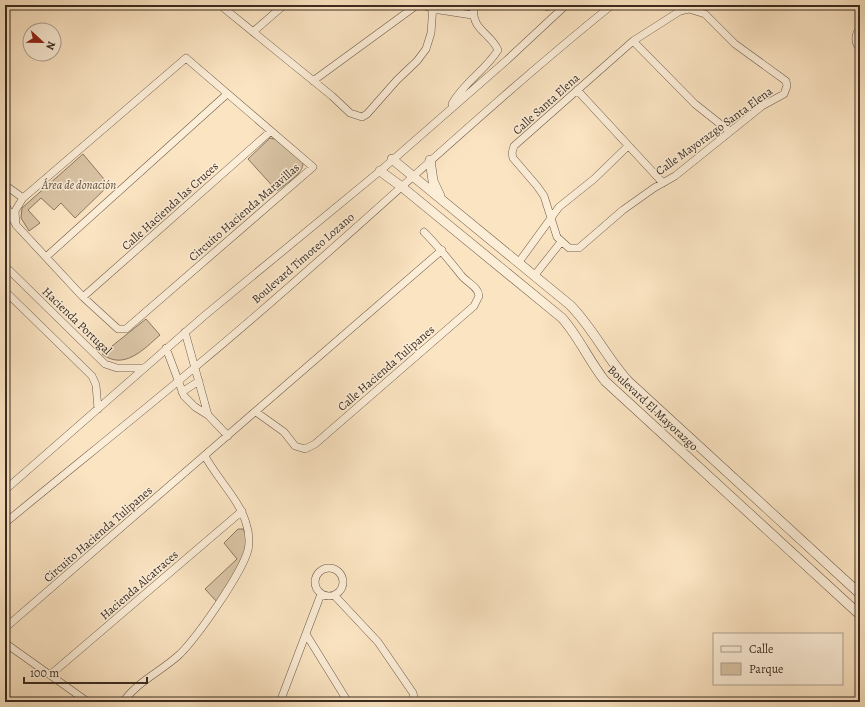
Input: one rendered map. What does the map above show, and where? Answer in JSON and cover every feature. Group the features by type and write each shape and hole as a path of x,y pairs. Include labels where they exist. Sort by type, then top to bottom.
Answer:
{"street":[{"path":"220,5 313,81 350,114 362,117 368,114 397,80 417,61 426,49 430,33 433,7"},
{"path":"253,32 284,5"},
{"path":"313,81 417,5"},
{"path":"423,5 472,14"},
{"path":"450,109 459,93 493,59 498,50 479,29 472,14 474,5"},
{"path":"542,5 548,7 551,5"},
{"name":"Boulevard Timoteo Lozano","path":"5,490 166,348 380,171 566,5"},
{"name":"Boulevard Timoteo Lozano","path":"5,523 194,368 402,187 430,160 566,42 612,5"},
{"name":"Calle Santa Elena","path":"561,242 550,217 544,196 537,186 516,164 512,153 514,146 633,41 680,11 695,10"},
{"name":"Calle Mayorazgo Santa Elena","path":"561,242 574,249 583,246 623,210 675,176 729,131 762,106 784,94 787,86 786,81 735,44 705,14 695,10"},
{"path":"859,46 856,34 860,28"},
{"path":"633,41 695,104 729,131"},
{"name":"Circuito Hacienda Maravillas","path":"5,204 16,225 83,297 118,329 126,329 313,167 186,58 22,198"},
{"path":"577,90 663,183"},
{"path":"46,257 227,94"},
{"name":"Calle Hacienda las Cruces","path":"83,297 271,131"},
{"path":"521,284 517,274 519,262 550,217 559,207 594,179 628,146"},
{"name":"Boulevard El Mayorazgo","path":"392,159 570,305 587,322 608,356 628,381 860,594"},
{"path":"430,160 433,181 442,199"},
{"name":"Boulevard El Mayorazgo","path":"380,171 402,187 521,284 566,323 578,338 596,369 615,391 860,615"},
{"path":"5,185 22,198 15,211 16,225"},
{"name":"Calle Hacienda Tulipanes","path":"256,412 284,432 295,446 305,449 315,444 478,301 479,296 476,288 462,276 442,250 424,232"},
{"path":"534,276 561,242"},
{"path":"166,348 179,380 182,392 189,402 208,415 228,436 442,250"},
{"name":"Hacienda Portugal","path":"5,266 105,364 117,368 144,368"},
{"path":"5,291 92,376 96,386 98,409"},
{"path":"185,332 208,415"},
{"path":"182,392 199,381"},
{"name":"Circuito Hacienda Tulipanes","path":"5,628 228,436"},
{"path":"122,702 144,680 167,665 186,648 223,596 238,572 248,551 248,531 242,511 205,456"},
{"name":"Hacienda Alcatraces","path":"50,675 242,511"},
{"path":"332,568 340,573 343,581 341,590 334,595 327,596 321,594 315,587 315,578 324,569 332,568"},
{"path":"280,702 321,594"},
{"path":"334,595 381,647 413,693 415,702"},
{"path":"306,634 348,702"},
{"path":"5,643 87,702"}],"green space":[{"path":"270,138 279,140 303,162 303,166 298,174 277,191 248,159"},
{"name":"Área de donación","path":"83,154 109,185 75,218 61,203 54,210 41,198 28,210 40,223 29,231 21,218 22,208"},
{"path":"146,319 160,335 140,352 126,359 118,360 110,359 102,354"},
{"path":"238,529 243,529 247,547 240,568 218,603 205,589 237,559 224,543"}]}
